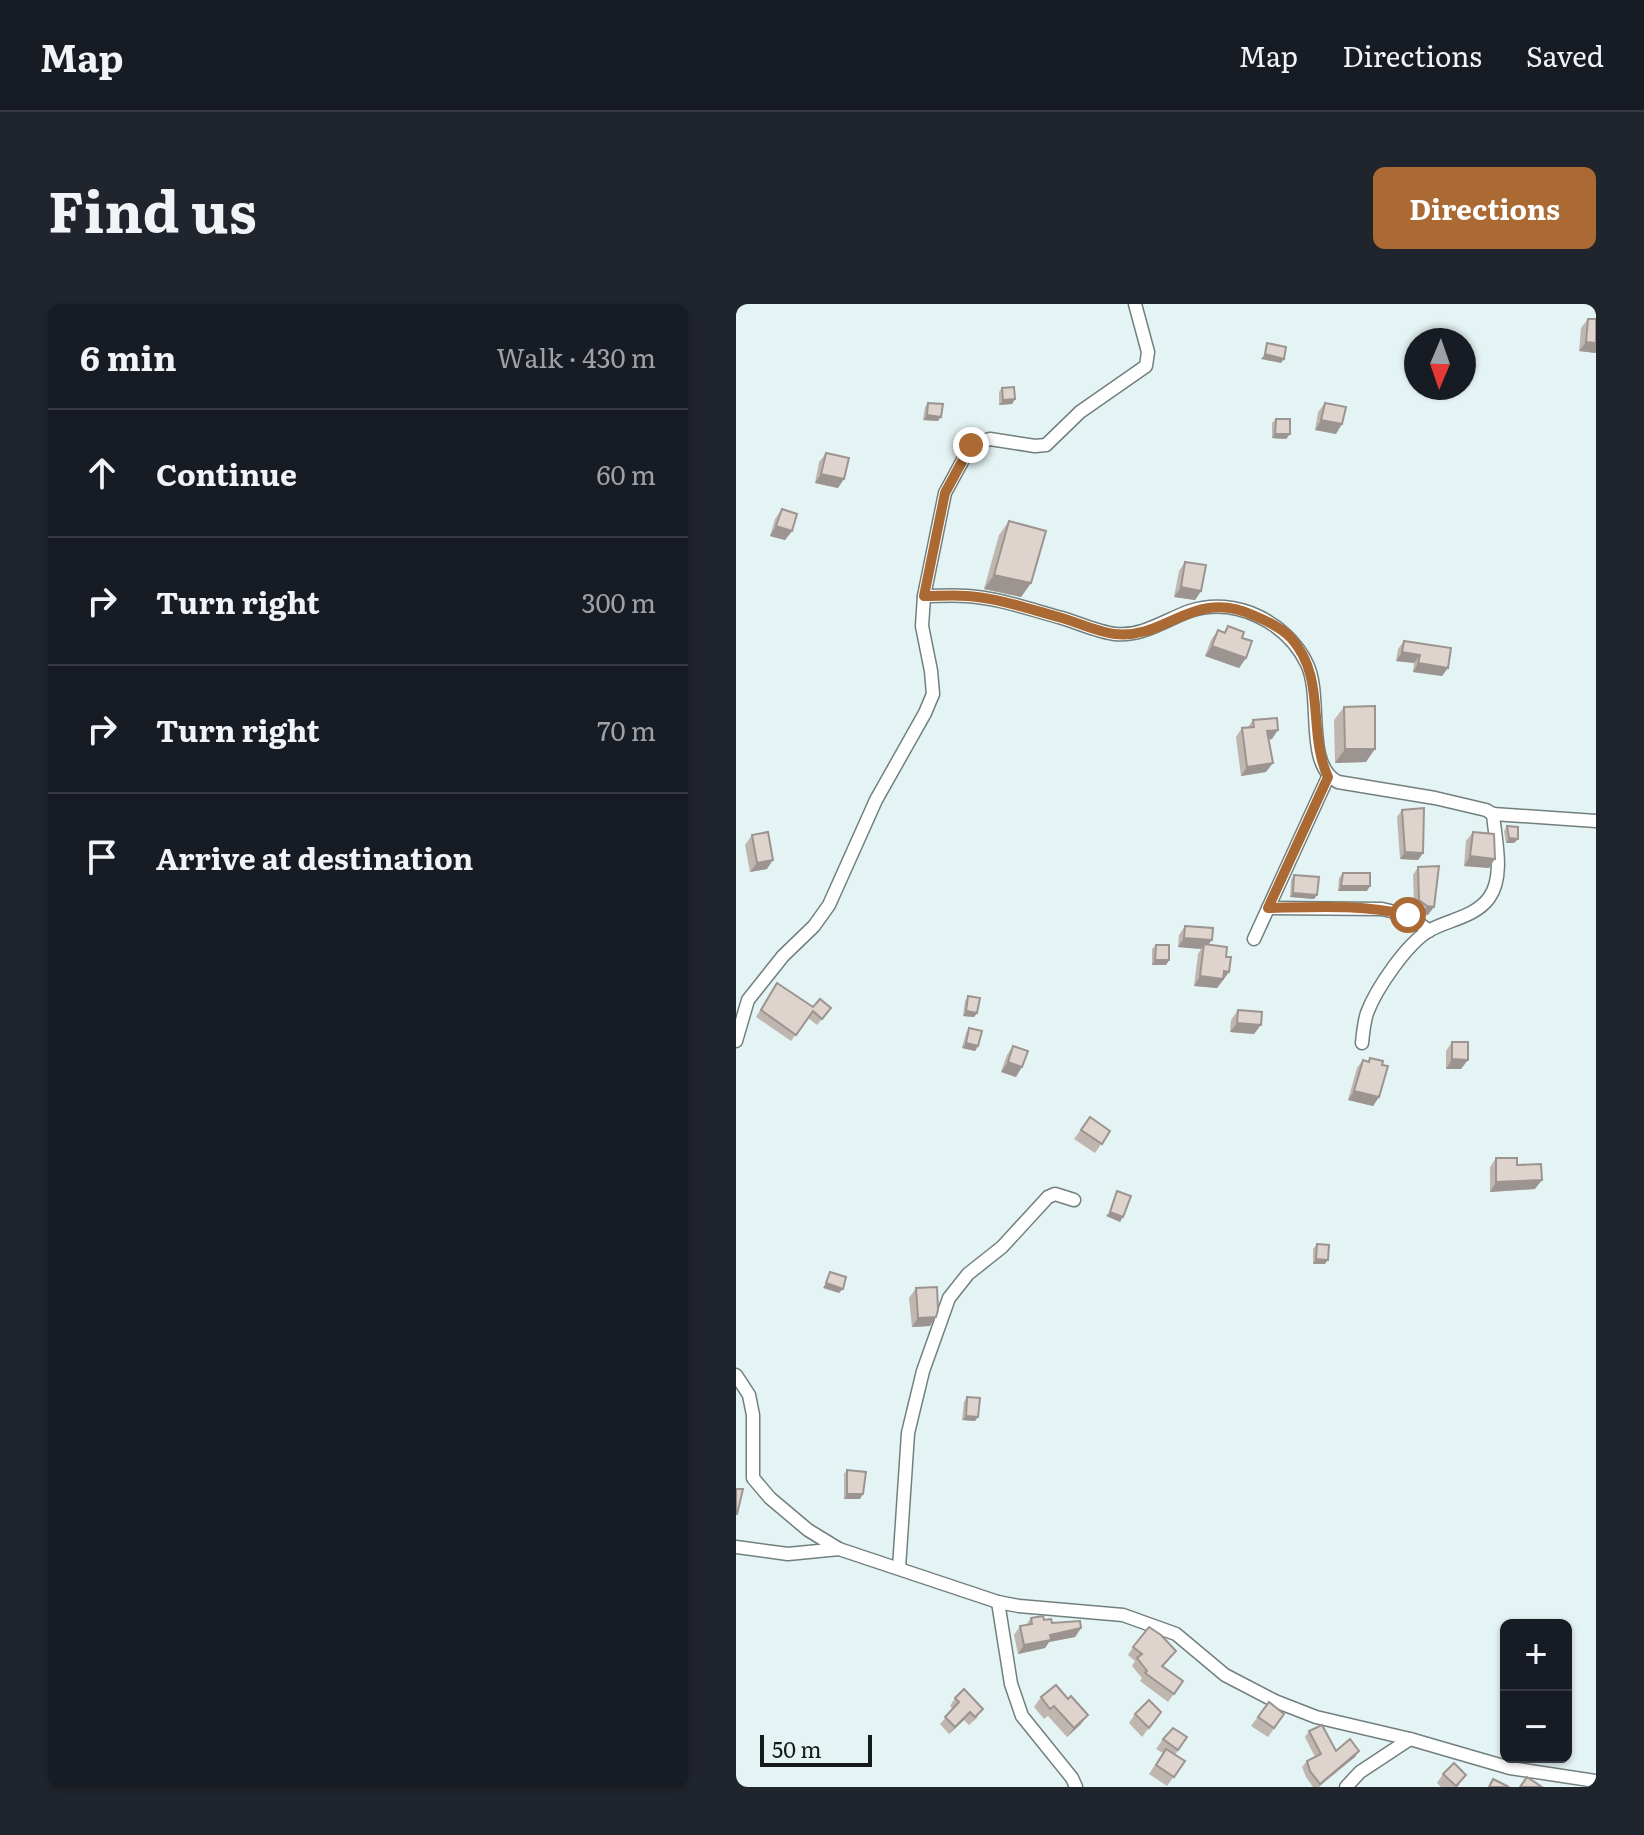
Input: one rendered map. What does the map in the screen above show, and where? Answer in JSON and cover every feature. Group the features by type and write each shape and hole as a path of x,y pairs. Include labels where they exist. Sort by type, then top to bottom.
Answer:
{"street":[{"path":"736,1041 740,1012 748,1000 829,905 876,800 933,694 922,626 924,596 945,493 971,445 990,439 1046,445 1080,412 1146,366 1148,352 1135,304"},
{"path":"924,596 969,596 1019,606 1113,634 1134,634 1190,611 1217,606 1244,611 1272,624 1291,638 1308,665 1316,694 1319,757 1328,777 1338,782 1435,798 1493,814 1596,821"},
{"path":"1254,939 1328,777"},
{"path":"1362,1043 1366,1014 1376,993 1410,948 1429,931 1456,921 1489,898 1498,866 1493,814"},
{"path":"1268,908 1382,909 1408,915 1429,931"},
{"path":"899,1568 908,1433 923,1371 949,1298 968,1274 1002,1247 1048,1197 1055,1194 1074,1200"},
{"path":"736,1375 749,1395 753,1415 753,1478 770,1498 808,1530 839,1549 998,1602 1123,1615 1152,1624 1176,1634 1225,1675 1275,1701 1316,1717 1410,1739 1510,1768 1596,1781"},
{"path":"736,1547 788,1554 839,1549"},
{"path":"998,1602 1011,1684 1022,1716 1076,1787"},
{"path":"1346,1787 1360,1772 1410,1739"}],"building":[{"path":"1588,319 1596,319 1596,343 1586,342"},
{"path":"1267,343 1286,347 1284,359 1265,354"},
{"path":"1014,387 1015,399 1003,400 1002,388"},
{"path":"928,403 943,404 941,417 927,415"},
{"path":"1325,403 1346,407 1342,424 1321,420"},
{"path":"1276,419 1290,419 1290,434 1275,434"},
{"path":"826,453 849,458 844,479 821,474"},
{"path":"782,509 797,514 792,531 776,526"},
{"path":"1009,521 1046,531 1031,583 994,575"},
{"path":"1185,562 1206,565 1201,591 1181,587"},
{"path":"1228,626 1244,632 1242,638 1252,641 1246,658 1212,646 1218,630 1225,633"},
{"path":"1404,641 1451,648 1448,668 1418,663 1420,655 1402,652"},
{"path":"1375,706 1375,749 1345,749 1344,707"},
{"path":"1277,718 1278,730 1267,731 1273,763 1247,767 1242,728 1254,727 1253,720"},
{"path":"1424,808 1423,853 1405,852 1402,810"},
{"path":"1507,826 1518,827 1518,839 1509,838"},
{"path":"768,832 773,860 757,863 752,835"},
{"path":"1473,832 1494,834 1495,859 1470,856"},
{"path":"1439,866 1434,907 1427,906 1419,900 1418,867"},
{"path":"1343,873 1370,873 1370,886 1341,886"},
{"path":"1294,875 1319,877 1317,895 1293,893"},
{"path":"1185,926 1213,928 1212,940 1184,938"},
{"path":"1204,944 1227,947 1226,957 1231,957 1229,972 1224,971 1223,979 1200,976"},
{"path":"1156,945 1169,945 1169,960 1155,960"},
{"path":"777,983 813,1007 820,999 831,1008 822,1019 813,1011 796,1035 761,1010"},
{"path":"968,996 980,998 977,1013 966,1011"},
{"path":"1238,1010 1262,1012 1261,1025 1237,1023"},
{"path":"969,1028 982,1031 978,1046 966,1043"},
{"path":"1452,1042 1468,1042 1468,1060 1452,1059"},
{"path":"1013,1046 1028,1051 1022,1067 1008,1062"},
{"path":"1370,1058 1383,1061 1382,1065 1388,1066 1379,1097 1354,1091 1363,1060 1369,1062"},
{"path":"1090,1117 1110,1131 1102,1144 1081,1130"},
{"path":"1496,1158 1517,1158 1517,1165 1541,1164 1542,1180 1496,1182"},
{"path":"1117,1191 1131,1196 1123,1217 1110,1212"},
{"path":"1317,1244 1329,1245 1328,1260 1316,1259"},
{"path":"830,1272 846,1277 843,1289 826,1283"},
{"path":"937,1287 936,1317 918,1318 916,1288"},
{"path":"967,1397 980,1398 978,1417 966,1416"},
{"path":"847,1470 866,1472 863,1494 847,1494"},
{"path":"736,1489 743,1489 737,1514 736,1514"},
{"path":"1043,1616 1044,1620 1051,1619 1052,1623 1080,1621 1081,1628 1050,1635 1051,1640 1024,1645 1020,1626 1032,1624 1031,1618"},
{"path":"1149,1627 1176,1651 1162,1666 1183,1681 1174,1694 1145,1673 1147,1671 1137,1658 1142,1654 1133,1647"},
{"path":"1056,1685 1088,1715 1074,1728 1054,1706 1050,1709 1041,1697"},
{"path":"964,1689 983,1709 975,1717 970,1712 955,1727 945,1717 959,1702 955,1698"},
{"path":"1149,1700 1161,1712 1149,1728 1135,1714"},
{"path":"1269,1702 1284,1714 1274,1728 1258,1717"},
{"path":"1322,1725 1336,1751 1350,1739 1359,1751 1320,1784 1307,1761 1321,1754 1309,1731"},
{"path":"1173,1728 1187,1737 1178,1750 1163,1739"},
{"path":"1166,1749 1185,1761 1174,1777 1156,1765"},
{"path":"1454,1763 1466,1775 1456,1786 1443,1774"},
{"path":"1527,1777 1542,1787 1520,1787"},
{"path":"1493,1779 1509,1787 1489,1787"}],"route":[{"path":"971,445 945,493 924,596 969,596 1019,606 1113,634 1134,634 1190,611 1217,606 1244,611 1272,624 1291,638 1308,665 1316,694 1319,757 1328,777 1268,908 1346,907 1382,909 1408,915"}]}
